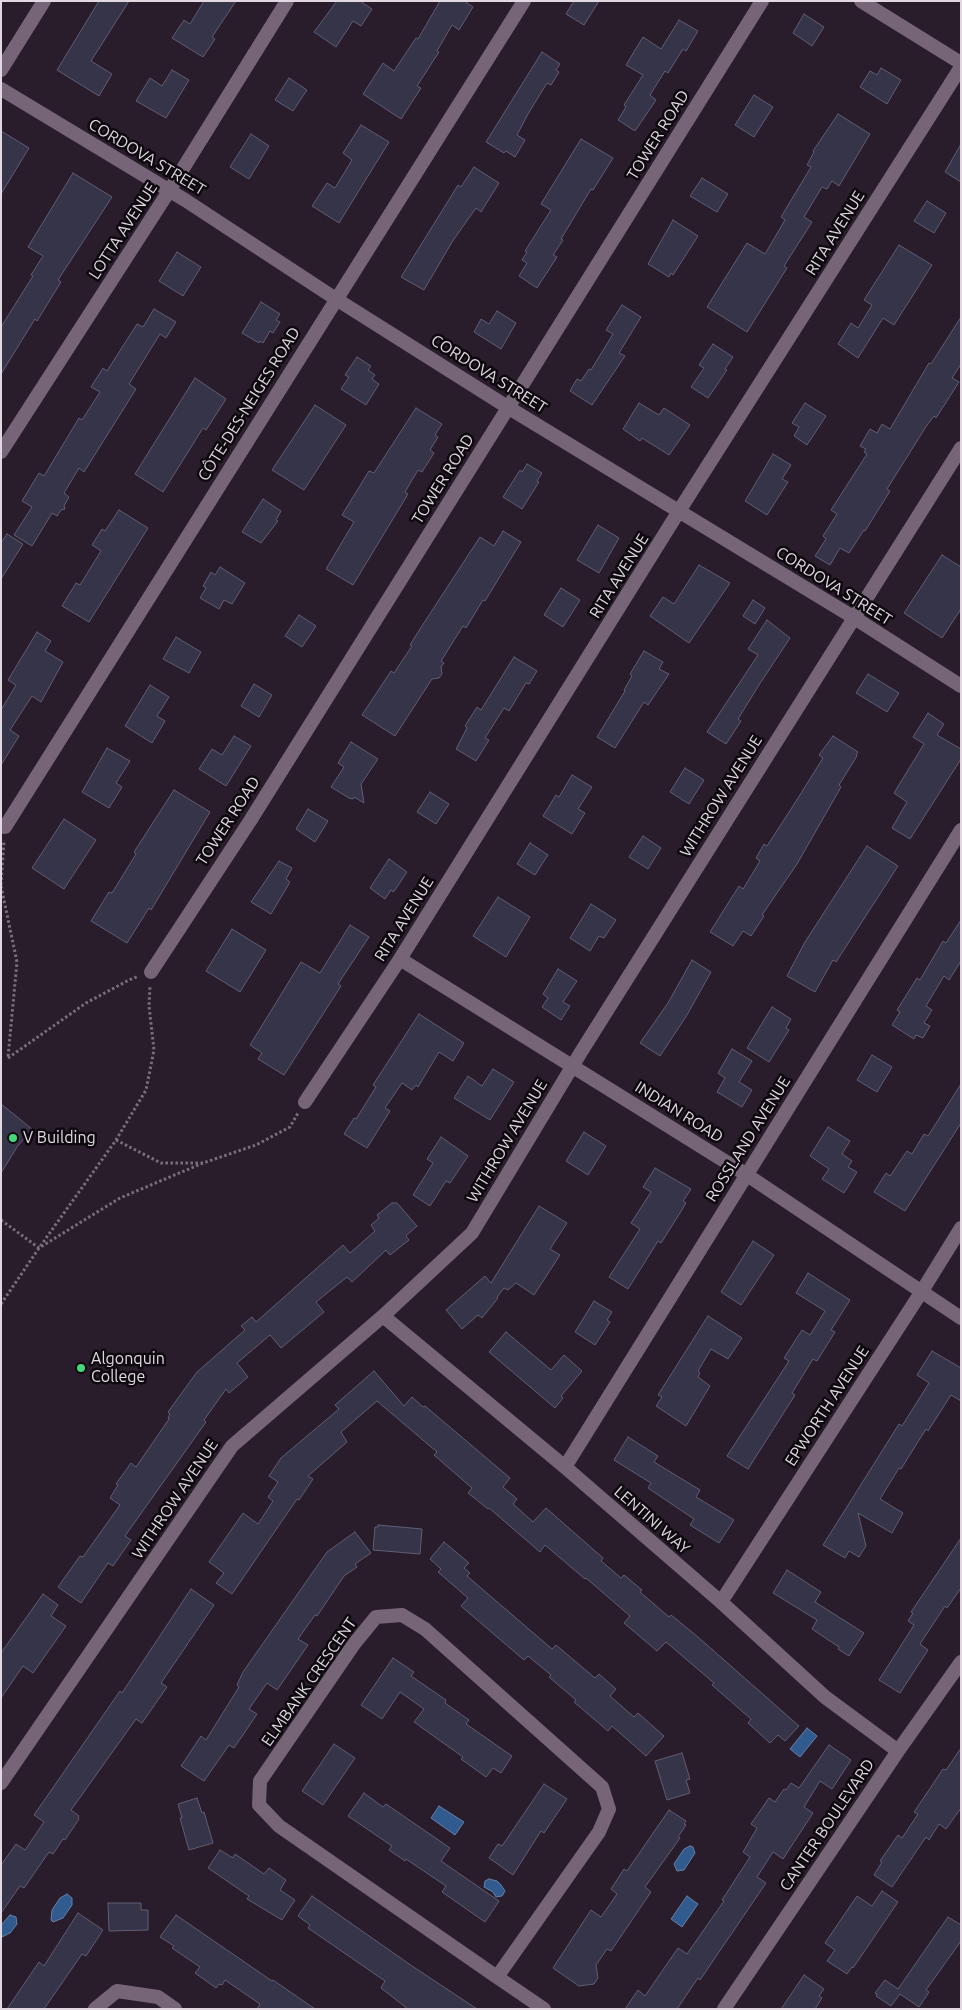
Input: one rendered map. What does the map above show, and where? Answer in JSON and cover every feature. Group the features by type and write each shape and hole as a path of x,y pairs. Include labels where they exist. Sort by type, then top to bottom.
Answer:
{"street":[{"path":"1,70 44,1"},
{"name":"LOTTA AVENUE","path":"1,452 170,191 287,1"},
{"name":"CÔTE-DES-NEIGES ROAD","path":"5,827 524,1"},
{"name":"TOWER ROAD","path":"151,972 250,821 762,1"},
{"path":"861,1 961,65"},
{"name":"RITA AVENUE","path":"305,1102 400,959 961,65"},
{"name":"CORDOVA STREET","path":"1,88 170,191 509,408 853,617 961,686"},
{"name":"WITHROW AVENUE","path":"1,1783 232,1446 383,1316 472,1233 572,1065 961,448"},
{"name":"ROSSLAND AVENUE","path":"565,1467 961,830"},
{"name":"INDIAN ROAD","path":"400,959 747,1175 961,1318"},
{"name":"EPWORTH AVENUE","path":"720,1602 961,1228"},
{"name":"LENTINI WAY","path":"383,1316 565,1467 720,1602 825,1697 898,1750"},
{"name":"ELMBANK CRESCENT","path":"497,1977 599,1832 609,1809 602,1787 425,1629 402,1615 376,1617 354,1644 260,1781 259,1805 279,1826 497,1977 544,2009"},
{"name":"CANTER BOULEVARD","path":"724,2009 898,1750 961,1662"},
{"path":"95,2009 118,1991 158,1997 176,2009"}],"path":[{"path":"1,1304 116,1140 146,1090 154,1050 148,1006 151,972 129,980 86,1003 8,1058 17,962 1,886 5,827"},
{"path":"39,1248 120,1198 203,1163 256,1145 290,1127 305,1102"},
{"path":"116,1140 161,1164 203,1163"},
{"path":"1,1220 39,1248"}],"water":[{"path":"807,1728 817,1736 800,1757 790,1749"},
{"path":"439,1806 464,1822 455,1835 431,1818"},
{"path":"690,1846 693,1847 695,1853 684,1870 677,1871 674,1864 684,1849"},
{"path":"489,1879 497,1881 501,1885 505,1891 502,1896 496,1897 493,1892 484,1887 485,1881"},
{"path":"67,1894 72,1898 72,1905 63,1918 53,1922 51,1920 52,1910 60,1898"},
{"path":"687,1896 698,1904 682,1927 671,1919"},
{"path":"10,1915 16,1917 17,1924 10,1933 2,1937 1,1925"}],"building":[{"path":"99,1 129,1 91,61 112,74 99,96 57,70"},
{"path":"204,1 236,1 212,37 215,39 203,57 172,38 184,20 190,24"},
{"path":"337,1 360,1 372,9 361,26 353,21 336,47 314,32"},
{"path":"440,1 464,1 473,7 459,30 452,25 437,51 439,52 417,86 421,88 401,119 363,94 383,63 394,71 416,38 418,39"},
{"path":"574,1 599,1 584,25 566,14"},
{"path":"804,14 824,27 812,46 793,33"},
{"path":"679,20 698,31 686,51 683,49 668,73 665,71 650,95 656,100 635,131 618,120 626,107 624,105 643,75 626,65 643,37 661,49"},
{"path":"542,52 560,64 556,70 559,72 551,85 547,83 517,135 525,140 515,157 506,151 504,153 486,142"},
{"path":"881,68 901,80 887,104 860,87 870,71 877,75"},
{"path":"172,70 189,80 166,118 136,101 150,78 162,86"},
{"path":"289,78 307,90 293,111 275,100"},
{"path":"754,95 773,107 754,137 735,125"},
{"path":"838,114 870,134 839,186 832,181 827,189 822,187 804,217 812,222 784,266 787,268 747,332 707,307 747,243 765,254 785,220 781,217 811,167 807,165 813,151"},
{"path":"361,125 389,142 339,223 312,206 327,183 335,188 352,160 343,153"},
{"path":"1,131 29,148 1,194"},
{"path":"251,134 269,146 249,179 230,167"},
{"path":"581,139 613,158 593,190 591,189 561,239 563,240 553,255 557,257 537,288 519,276 527,263 522,260 527,252 525,251 551,210 541,204"},
{"path":"961,144 961,182 945,172"},
{"path":"474,167 499,183 481,212 476,208 452,242 424,290 401,277 458,185 461,187"},
{"path":"73,173 112,197 58,280 61,282 37,321 35,319 1,374 1,327 33,276 31,275 43,256 28,247"},
{"path":"702,178 728,194 717,212 690,196"},
{"path":"927,201 946,213 934,233 914,221"},
{"path":"673,220 698,236 673,275 671,273 669,277 648,264"},
{"path":"899,245 932,265 894,325 883,318 858,358 838,344 851,323 858,328 872,305 864,300"},
{"path":"177,252 201,267 183,296 159,281"},
{"path":"261,302 280,314 276,320 280,322 273,333 270,331 263,343 260,341 259,343 242,333"},
{"path":"622,305 641,317 619,353 625,356 592,405 570,391 577,379 581,381 589,369 591,370 613,334 606,330"},
{"path":"154,309 176,322 166,338 160,334 129,384 136,389 84,472 79,468 64,493 69,497 64,506 65,509 61,510 57,516 52,513 32,546 14,535 32,507 22,501 39,473 44,476 79,418 82,420 100,392 91,387 103,368 107,371 137,324 143,327"},
{"path":"497,311 516,323 501,349 474,332 481,319 489,324"},
{"path":"961,317 961,364 952,378 959,382 936,418 934,416 927,425 887,489 890,491 865,531 849,553 840,548 830,565 815,556 826,539 823,536 837,514 831,510 867,454 864,452 866,449 860,446 870,429 877,433 882,424 890,429 929,363 931,364"},
{"path":"713,344 733,357 725,369 727,370 708,398 691,387 704,368 699,365"},
{"path":"357,357 371,366 368,370 375,375 372,379 379,384 366,405 341,389 349,377 345,375"},
{"path":"195,378 226,399 206,430 203,428 163,492 135,474"},
{"path":"639,403 659,415 664,408 690,425 669,455 642,438 640,441 623,429"},
{"path":"805,403 826,416 807,445 794,436 799,427 792,423"},
{"path":"315,405 346,425 304,490 272,470"},
{"path":"416,408 442,424 435,435 438,437 430,450 434,453 422,472 418,470 405,492 408,494 353,585 326,569 354,522 342,515 369,471 374,473"},
{"path":"773,454 791,465 782,479 788,482 767,515 745,501"},
{"path":"527,464 542,473 537,481 539,482 522,509 503,497 520,470 522,472"},
{"path":"263,499 281,511 276,520 278,521 261,543 242,532"},
{"path":"119,510 148,528 89,622 62,606 76,583 80,585 101,551 92,545 102,529 105,531"},
{"path":"598,525 619,538 599,573 577,560"},
{"path":"503,531 521,542 485,601 483,600 466,628 463,626 441,661 444,663 441,667 442,674 439,678 432,679 395,736 362,715 391,671 394,673 412,646 410,645 480,537 494,546"},
{"path":"7,534 23,544 1,579 1,543"},
{"path":"942,555 961,567 961,609 942,638 904,613"},
{"path":"699,565 730,583 689,643 650,616 663,597 674,604"},
{"path":"220,567 245,583 232,604 224,600 219,609 200,598 206,588 203,586 211,572 215,575"},
{"path":"561,588 580,600 563,627 544,615"},
{"path":"753,600 765,608 755,624 743,616"},
{"path":"299,615 316,626 302,647 285,636"},
{"path":"767,620 790,638 738,719 741,721 726,744 707,732 758,655 748,649"},
{"path":"37,632 51,641 45,651 63,662 41,702 32,696 10,730 19,736 1,765 1,710 16,685 8,680"},
{"path":"176,637 201,652 189,673 163,659"},
{"path":"644,651 663,662 659,669 669,674 648,705 644,702 615,748 597,737 625,691 632,676 630,674"},
{"path":"514,657 537,671 529,684 526,683 509,711 504,708 485,738 489,740 476,761 456,749 467,728 465,726 477,707 481,710"},
{"path":"868,674 899,693 887,712 856,693"},
{"path":"254,684 272,695 259,717 241,706"},
{"path":"150,685 169,697 157,716 165,721 152,743 125,726"},
{"path":"928,713 944,724 937,735 961,749 961,759 910,839 892,828 907,802 894,793 924,744 913,737"},
{"path":"234,736 251,746 226,786 199,769 212,749 222,755"},
{"path":"833,736 858,752 857,756 839,785 841,787 797,864 762,915 764,916 751,936 743,931 733,946 710,932 739,886 743,889 760,861 756,858 764,844 767,846 793,806 823,758 819,755"},
{"path":"351,742 378,759 361,784 364,803 354,797 353,799 349,798 331,787 344,767 338,763"},
{"path":"107,748 130,761 116,783 122,787 109,808 82,792"},
{"path":"685,768 704,780 689,804 670,792"},
{"path":"572,775 592,787 578,809 585,813 572,834 543,816 556,795 559,797"},
{"path":"174,790 210,812 151,910 149,908 127,943 91,921 109,892 112,893 136,854 134,852"},
{"path":"430,792 449,804 436,824 417,812"},
{"path":"308,809 328,821 315,842 296,829"},
{"path":"64,819 96,840 64,889 32,868"},
{"path":"643,836 661,848 648,869 629,857"},
{"path":"530,843 548,855 535,875 517,864"},
{"path":"867,846 898,866 836,962 833,960 815,992 787,976 805,942"},
{"path":"389,859 407,872 395,890 393,892 391,890 385,899 370,888"},
{"path":"279,861 292,868 286,879 290,882 271,914 251,902"},
{"path":"498,897 530,917 506,957 473,936"},
{"path":"591,904 616,920 604,938 599,936 590,951 570,938"},
{"path":"961,920 961,961 949,980 944,976 926,1006 932,1010 924,1023 930,1026 923,1038 916,1035 914,1039 892,1025 900,1012 897,1010 917,978 920,980 943,941 946,943"},
{"path":"350,925 369,937 338,984 341,986 284,1075 258,1059 262,1053 250,1045 301,962 320,973"},
{"path":"232,929 266,950 240,992 206,971"},
{"path":"692,960 711,972 687,1015 660,1056 640,1043 668,1003"},
{"path":"558,969 577,981 563,1002 570,1006 561,1020 542,1007 548,998 543,994"},
{"path":"772,1007 791,1019 786,1028 789,1030 769,1062 747,1048"},
{"path":"419,1014 464,1043 453,1061 439,1052 418,1087 416,1085 412,1090 402,1083 385,1108 390,1111 367,1148 344,1134 376,1087 373,1085"},
{"path":"732,1049 752,1061 739,1082 752,1090 742,1107 717,1092 725,1078 718,1073"},
{"path":"872,1055 892,1067 877,1092 857,1080"},
{"path":"493,1069 514,1082 490,1120 454,1098 468,1076 482,1086"},
{"path":"961,1084 961,1123 905,1211 874,1192 886,1173 890,1176 907,1151 912,1154 924,1134 928,1136"},
{"name":"V Building","path":"1,1104 32,1129 17,1147 1,1173"},
{"path":"828,1127 850,1141 842,1154 852,1161 848,1167 857,1172 844,1193 822,1179 829,1169 810,1156"},
{"path":"584,1132 606,1146 588,1175 566,1161"},
{"path":"441,1137 468,1156 450,1183 446,1181 430,1206 413,1195 433,1163 427,1159"},
{"path":"655,1168 691,1189 683,1201 686,1203 680,1213 661,1243 658,1241 628,1289 609,1277 640,1229 631,1223 651,1192 643,1187"},
{"path":"392,1203 397,1203 417,1226 406,1236 409,1240 390,1255 386,1250 352,1282 347,1277 316,1302 324,1312 281,1348 270,1335 237,1363 248,1377 229,1393 226,1389 204,1420 206,1422 125,1536 131,1540 113,1566 108,1563 81,1603 58,1587 80,1556 83,1557 120,1505 110,1498 118,1485 116,1484 131,1463 136,1467 169,1419 170,1414 168,1412 197,1372 245,1330 241,1326 252,1317 256,1322 343,1245 350,1253 375,1231 371,1225 379,1218 377,1215"},
{"path":"539,1206 567,1223 550,1249 560,1255 534,1295 516,1283 508,1290 504,1288 482,1318 478,1315 462,1329 446,1310 485,1276 491,1283"},
{"path":"753,1241 774,1255 741,1305 721,1292"},
{"path":"808,1273 850,1300 831,1330 835,1332 817,1361 813,1359 792,1393 795,1395 748,1469 727,1456 789,1361 784,1358 802,1330 810,1335 825,1311 796,1293"},
{"path":"594,1301 612,1312 607,1320 610,1322 595,1345 575,1332"},
{"path":"708,1316 742,1338 728,1359 711,1349 698,1371 700,1373 698,1377 710,1386 686,1426 656,1406 662,1397 658,1395"},
{"path":"506,1332 551,1370 564,1355 582,1371 561,1396 563,1398 555,1408 489,1352"},
{"path":"932,1351 961,1368 961,1401 951,1395 928,1431 926,1429 901,1469 899,1468 880,1499 903,1513 892,1533 858,1513 866,1546 859,1557 849,1551 845,1558 823,1545 899,1424 902,1426 929,1383 917,1375"},
{"path":"374,1371 404,1406 412,1397 510,1478 503,1487 517,1499 513,1504 533,1522 546,1508 603,1558 601,1561 621,1578 624,1575 642,1590 640,1592 669,1617 671,1615 698,1637 799,1726 785,1741 778,1735 770,1743 748,1723 751,1719 712,1685 714,1683 666,1642 657,1651 624,1623 630,1616 586,1578 545,1545 540,1552 489,1508 468,1493 472,1488 434,1455 437,1452 377,1401 341,1432 347,1442 308,1476 313,1479 299,1500 297,1499 232,1594 216,1583 224,1573 209,1562 243,1513 258,1524 273,1501 268,1497 278,1482 269,1476 281,1458 339,1409 335,1405"},
{"path":"628,1437 658,1456 654,1462 700,1490 696,1497 734,1520 719,1543 690,1525 694,1519 648,1488 651,1483 614,1460"},
{"path":"378,1525 422,1529 420,1554 373,1550 375,1527 378,1527"},
{"path":"355,1532 371,1553 355,1564 357,1567 344,1576 317,1616 315,1615 298,1639 308,1645 277,1690 267,1683 249,1709 257,1714 234,1748 229,1745 204,1781 181,1766 201,1736 206,1740 239,1687 237,1685 243,1672 327,1552"},
{"path":"961,1538 961,1588 947,1608 945,1606 920,1644 928,1650 900,1693 879,1680 914,1625 908,1621 913,1613 911,1612"},
{"path":"444,1542 469,1563 464,1568 470,1573 467,1576 552,1649 556,1645 595,1678 599,1674 616,1689 610,1696 634,1717 638,1713 664,1736 646,1756 612,1726 608,1731 574,1702 576,1700 549,1677 551,1675 528,1656 524,1660 461,1606 468,1598 438,1572 441,1569 430,1559"},
{"path":"787,1570 821,1592 815,1602 864,1633 849,1656 812,1629 817,1620 773,1593"},
{"path":"191,1589 214,1605 161,1683 167,1687 142,1723 136,1719 71,1810 79,1816 79,1819 65,1840 63,1839 53,1854 49,1852 24,1888 20,1886 1,1913 1,1865 16,1844 25,1850 44,1822 34,1815 120,1691 122,1693"},
{"path":"43,1594 58,1605 51,1616 66,1626 33,1673 23,1666 1,1698 1,1653"},
{"path":"393,1658 414,1672 411,1676 446,1700 445,1703 469,1720 466,1724 512,1756 501,1773 493,1768 486,1777 461,1759 463,1757 414,1722 424,1709 400,1692 382,1719 361,1705"},
{"path":"334,1744 355,1758 323,1805 302,1791"},
{"path":"829,1745 851,1760 832,1789 820,1781 804,1807 813,1813 783,1859 773,1852 757,1877 766,1883 700,1980 698,1978 677,2009 625,2009 638,1990 645,1996 678,1948 687,1954 724,1901 722,1900 750,1857 743,1852 757,1828 751,1824 769,1798 775,1802 791,1783 799,1788"},
{"path":"961,1748 961,1808 946,1829 939,1824 929,1840 926,1837 892,1887 874,1875 882,1862 880,1861 898,1835 902,1838 918,1814 914,1812 943,1769 946,1770"},
{"path":"682,1753 690,1779 686,1780 690,1793 667,1800 655,1761"},
{"path":"544,1784 567,1799 544,1833 541,1831 513,1875 489,1858 498,1844 502,1846"},
{"path":"364,1793 383,1807 386,1804 450,1848 441,1861 499,1901 485,1922 442,1892 446,1886 389,1850 392,1846 348,1816"},
{"path":"197,1798 202,1813 204,1812 213,1843 189,1850 178,1804"},
{"path":"669,1810 686,1821 684,1824 686,1825 678,1837 680,1838 645,1887 651,1892 611,1951 607,1949 596,1965 598,1978 594,1984 579,1986 553,1968 591,1910 601,1917 617,1894 611,1889 624,1869 627,1871"},
{"path":"220,1850 233,1858 235,1854 264,1874 269,1868 286,1880 280,1890 295,1900 282,1920 247,1899 249,1896 208,1868"},
{"path":"882,1891 898,1902 847,1974 827,1961 835,1950 825,1943 857,1896 872,1906"},
{"path":"312,1896 477,2009 408,2009 381,1988 385,1981 308,1928 310,1925 298,1916"},
{"path":"108,1903 141,1903 141,1910 148,1910 148,1930 109,1931"},
{"path":"78,1913 103,1930 86,1956 82,1954 44,2009 7,2009 39,1962 44,1966"},
{"path":"176,1915 315,2009 257,2009 260,2004 225,1980 222,1985 219,1984 216,1988 195,1973 200,1967 172,1948 174,1946 160,1937"},
{"path":"948,1917 961,1925 961,1941 926,1990 929,1992 919,2007 900,1994 891,2006 876,1996 877,1994 875,1993 885,1980 898,1989"},
{"path":"804,1975 824,1989 819,1996 822,1998 815,2009 781,2009"}],"place":[{"name":"V Building","path":"13,1138"},
{"name":"Algonquin College","path":"81,1368"}]}
